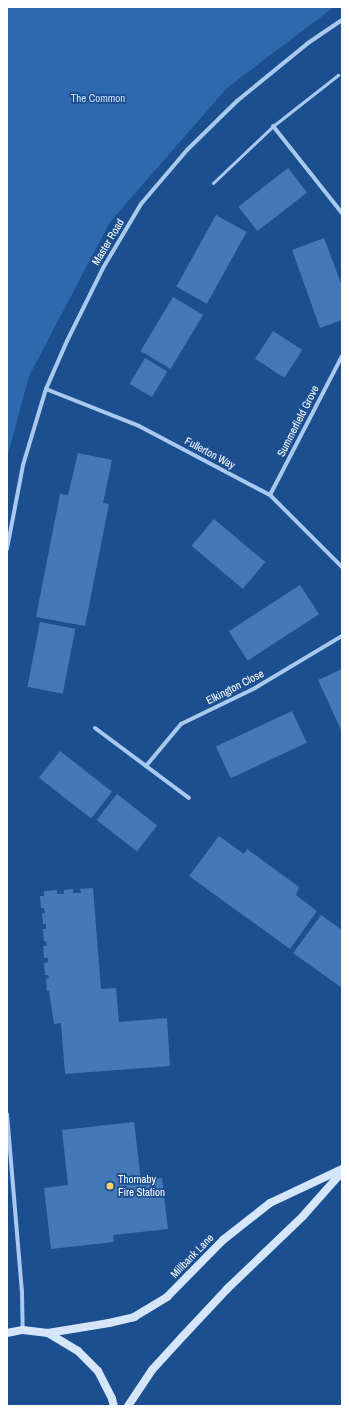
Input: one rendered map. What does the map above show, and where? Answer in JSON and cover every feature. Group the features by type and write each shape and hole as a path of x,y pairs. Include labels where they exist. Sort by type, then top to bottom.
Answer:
{"street":[{"name":"Master Road","path":"7,549 23,465 46,389 67,340 103,268 141,204 187,150 237,102 308,43 342,20"},
{"path":"273,126 342,213"},
{"name":"Summerfield Grove","path":"270,495 342,356"},
{"name":"Fullerton Way","path":"46,389 139,426 270,495 342,566"},
{"name":"Elkington Close","path":"146,766 181,724 256,688 342,636"},
{"path":"96,728 188,798"},
{"path":"7,1114 22,1291 23,1330"},
{"name":"Millbank Lane","path":"48,1333 109,1323 134,1317 167,1297 223,1240 270,1203 342,1171"},
{"name":"Millbank Lane","path":"128,1406 152,1370 227,1289 303,1216 342,1171"},
{"path":"7,1333 23,1330 48,1333 78,1351 98,1371 114,1406"}],"lane":[{"path":"213,183 273,126 338,76"}],"green space":[{"name":"The Common","path":"7,7 334,7 227,88 110,222 29,376 7,458"}],"building":[{"path":"288,168 307,192 257,231 238,207"},
{"path":"216,215 247,232 207,304 176,287"},
{"path":"324,238 342,286 342,320 320,328 292,250"},
{"path":"173,297 203,315 171,369 141,351"},
{"path":"273,331 302,350 284,378 255,359"},
{"path":"145,358 167,371 152,397 130,384"},
{"path":"78,453 112,460 103,503 109,504 85,626 36,617 60,494 68,495"},
{"path":"214,519 265,562 243,589 192,546"},
{"path":"300,585 319,614 248,661 229,631"},
{"path":"40,622 75,629 63,694 27,687"},
{"path":"342,669 342,732 318,680"},
{"path":"292,711 307,743 231,778 216,746"},
{"path":"60,751 112,792 91,818 39,778"},
{"path":"117,794 157,825 137,851 97,820"},
{"path":"219,836 244,854 247,849 299,887 296,895 317,911 290,949 189,876"},
{"path":"93,888 101,989 116,988 119,1022 167,1018 170,1066 65,1074 61,1023 54,1024 49,991 47,991 46,979 49,978 48,975 45,975 44,963 48,962 48,958 44,958 43,946 47,946 46,941 44,941 43,929 46,929 46,924 43,924 42,914 45,913 44,908 41,908 40,896 44,896 44,891 57,890 57,894 64,894 64,890 73,889 73,893 81,893 80,889"},
{"path":"321,915 342,930 342,988 293,953"},
{"name":"Thornaby Fire Station","path":"134,1122 141,1181 162,1178 168,1229 113,1235 114,1242 51,1249 44,1188 68,1185 62,1130"}],"place":[{"name":"Thornaby Fire Station","path":"110,1186"}]}
